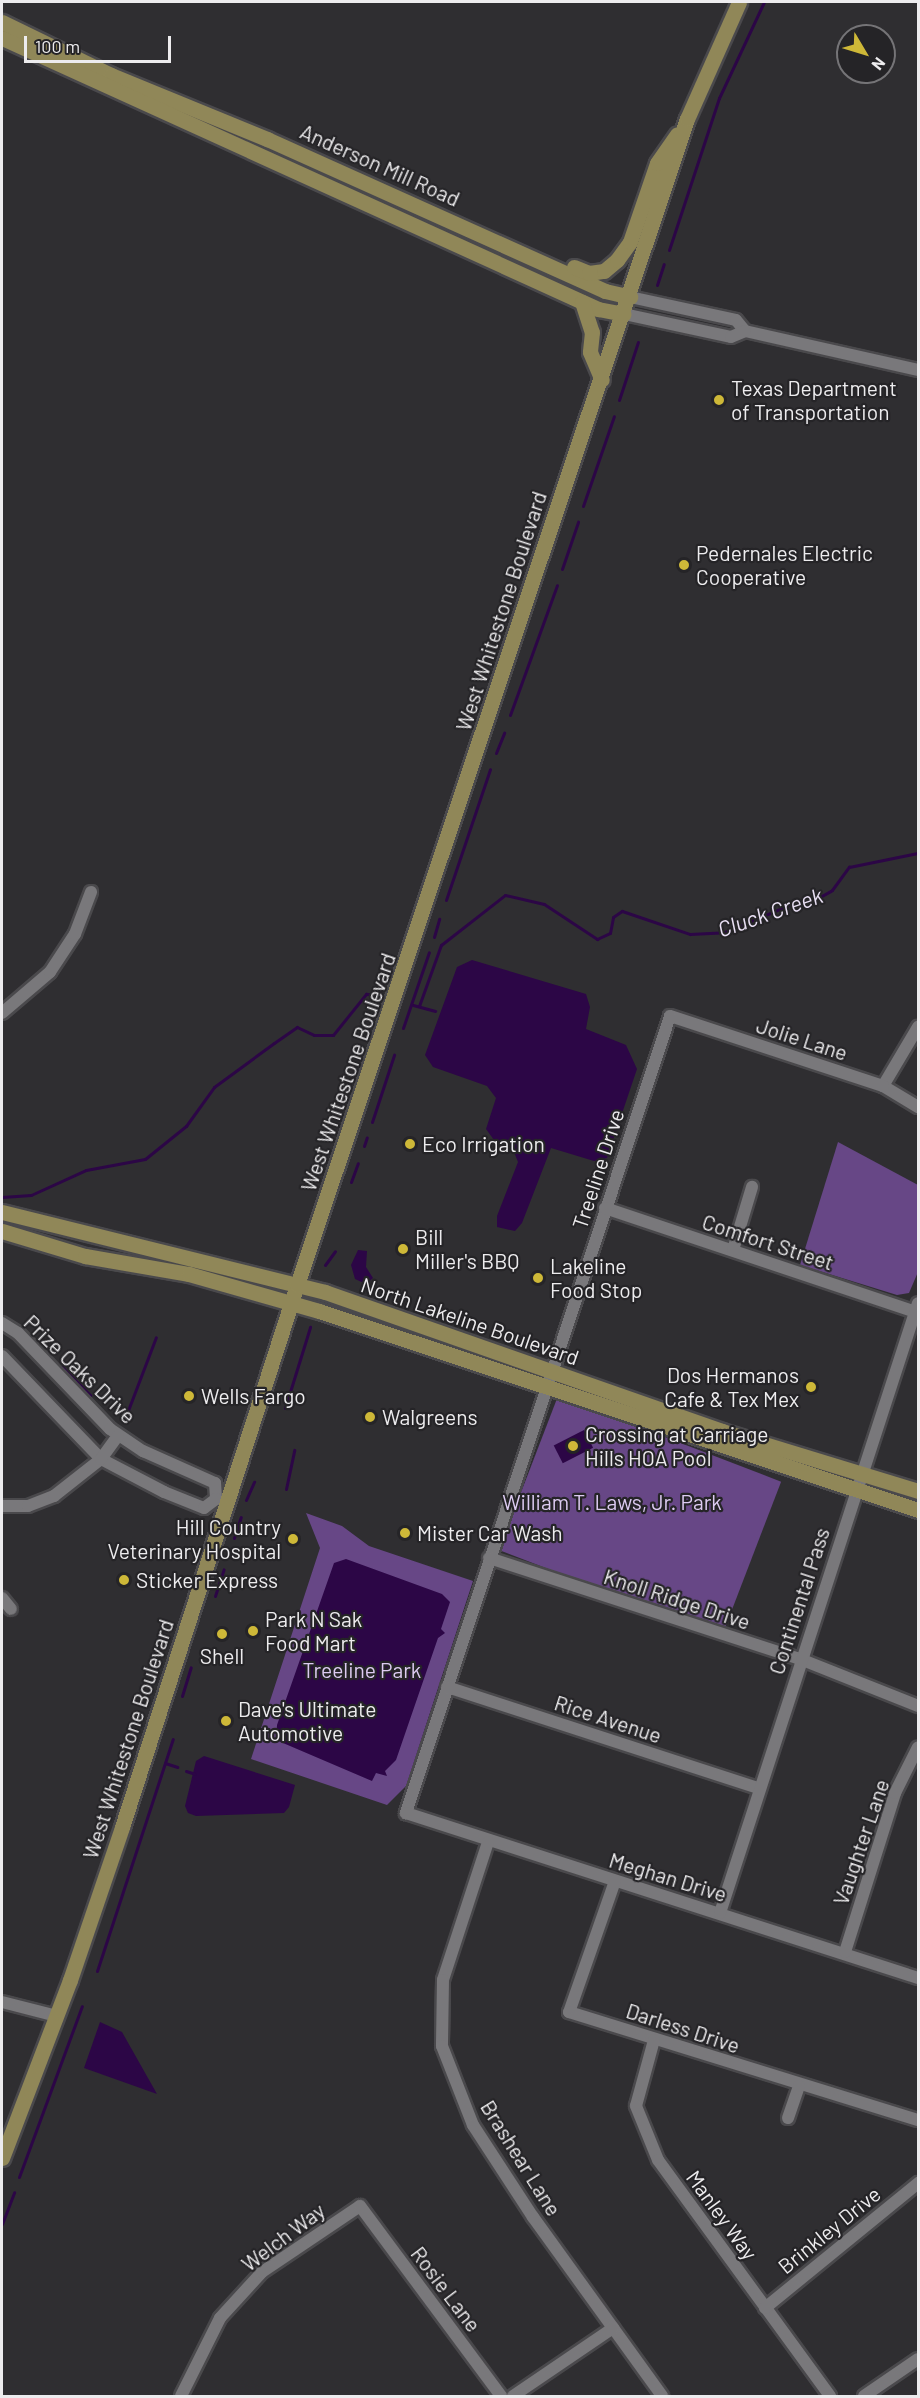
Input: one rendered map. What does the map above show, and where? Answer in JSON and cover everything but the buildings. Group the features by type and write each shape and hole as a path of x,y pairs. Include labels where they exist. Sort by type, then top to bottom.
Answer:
{"main road":[{"name":"West Whitestone Boulevard","path":"2,2158 57,2016 122,1829 221,1501 291,1305 630,297 687,119 739,2"},
{"name":"Anderson Mill Road","path":"2,22 111,75 256,134 605,291 630,297"},
{"name":"Anderson Mill Road","path":"2,38 582,302 624,314"},
{"path":"542,261 555,260 589,273 608,269 630,242 657,163 687,119"},
{"path":"582,302 592,332 590,352 602,380"},
{"name":"North Lakeline Boulevard","path":"2,1212 297,1285 728,1433 918,1491"},
{"name":"North Lakeline Boulevard","path":"2,1231 85,1256 189,1274 291,1305 918,1510"}],"street":[{"name":"Anderson Mill Road","path":"630,297 736,320 745,331"},
{"name":"Anderson Mill Road","path":"624,314 731,337 745,331 918,370"},
{"path":"2,1013 50,972 75,934 91,892"},
{"name":"Jolie Lane","path":"670,1016 883,1086 918,1107"},
{"name":"Treeline Drive","path":"406,1813 670,1016"},
{"path":"883,1086 918,1027"},
{"path":"733,1250 752,1187"},
{"name":"Comfort Street","path":"605,1208 917,1309"},
{"name":"Continental Pass","path":"720,1913 800,1659 917,1309"},
{"name":"Prize Oaks Drive","path":"2,1323 18,1334 118,1436 143,1451 214,1483 221,1501"},
{"path":"2,1356 101,1459 164,1492 204,1508 221,1501"},
{"path":"2,1506 28,1506 54,1496 101,1459 118,1436"},
{"name":"Knoll Ridge Drive","path":"489,1558 800,1659 918,1706"},
{"path":"2,1598 11,1609"},
{"name":"Rice Avenue","path":"447,1688 758,1788"},
{"name":"Vaughter Lane","path":"845,1952 895,1793 918,1747"},
{"name":"Meghan Drive","path":"406,1813 488,1842 845,1952 918,1978"},
{"name":"Brashear Lane","path":"488,1842 443,1980 442,2046 472,2125 533,2217 662,2397"},
{"name":"Darless Drive","path":"615,1881 569,2012 800,2086 918,2120"},
{"path":"2,2002 57,2016"},
{"name":"Manley Way","path":"654,2040 636,2106 643,2129 658,2160 830,2397"},
{"path":"788,2118 800,2086"},
{"name":"Brinkley Drive","path":"765,2308 918,2183"},
{"name":"Welch Way","path":"181,2397 220,2318 262,2272 360,2205"},
{"name":"Rosie Lane","path":"360,2205 501,2397"},
{"path":"513,2397 613,2328"},
{"path":"864,2397 918,2359"}],"green space":[{"path":"838,1142 918,1185 918,1272 909,1293 897,1295 800,1265"},
{"name":"William T. Laws, Jr. Park","path":"558,1396 781,1482 722,1636 499,1550"},
{"name":"Treeline Park","path":"306,1513 342,1526 369,1546 473,1581 406,1786 387,1805 251,1759 320,1548"}],"shaded area":[{"path":"472,960 586,994 590,1007 586,1029 626,1045 637,1069 607,1158 594,1161 551,1148 522,1223 515,1231 497,1227 497,1216 518,1162 512,1147 494,1140 486,1129 496,1098 487,1086 433,1067 425,1055 457,967"},
{"path":"358,1250 367,1251 366,1267 373,1278 366,1284 355,1279 351,1265"},
{"name":"Crossing at Carriage Hills HOA Pool","path":"584,1430 593,1448 563,1463 554,1445"},
{"name":"Treeline Park","path":"346,1559 442,1594 450,1602 441,1629 445,1633 438,1638 396,1760 385,1771 387,1776 376,1773 372,1781 276,1740 277,1725 334,1563"},
{"path":"204,1756 295,1785 289,1807 284,1813 196,1816 188,1813 185,1806 196,1761"},
{"path":"100,2022 122,2032 157,2094 84,2068"}],"waterway":[{"path":"669,250 719,98 764,2"},
{"path":"657,285 664,264"},
{"path":"619,400 638,342"},
{"path":"583,506 614,416"},
{"path":"562,569 578,522"},
{"path":"510,715 557,585"},
{"path":"496,753 504,733"},
{"path":"446,900 490,769"},
{"name":"Cluck Creek","path":"419,1006 441,945 505,895 544,904 597,939 610,933 613,917 622,911 690,934 725,932 796,902 809,903 832,890 849,867 918,853"},
{"path":"434,937 439,919"},
{"path":"403,1028 429,952"},
{"name":"Cluck Creek","path":"2,1197 31,1195 86,1170 145,1159 186,1126 214,1087 274,1043 297,1027 314,1035 333,1035 366,994 377,994"},
{"path":"413,1005 435,1011"},
{"path":"372,1122 394,1055"},
{"path":"364,1146 367,1137"},
{"path":"351,1182 358,1163"},
{"path":"325,1265 335,1251"},
{"path":"285,1408 310,1327"},
{"path":"127,1413 156,1337"},
{"path":"57,1368 62,1367 90,1395"},
{"path":"286,1489 294,1450"},
{"path":"246,1500 254,1482"},
{"path":"234,1538 241,1517"},
{"path":"215,1596 224,1569"},
{"path":"182,1696 191,1667"},
{"path":"97,1971 173,1739"},
{"path":"165,1763 177,1767"},
{"path":"186,1771 195,1774"},
{"path":"19,2177 82,2006"},
{"path":"2,2224 14,2192"}],"place":[{"name":"Texas Department of Transportation","path":"719,400"},
{"name":"Pedernales Electric Cooperative","path":"684,565"},
{"name":"Eco Irrigation","path":"410,1144"},
{"name":"Bill Miller's BBQ","path":"403,1249"},
{"name":"Lakeline Food Stop","path":"538,1278"},
{"name":"Dos Hermanos Cafe & Tex Mex","path":"811,1387"},
{"name":"Wells Fargo","path":"189,1396"},
{"name":"Walgreens","path":"370,1417"},
{"name":"Crossing at Carriage Hills HOA Pool","path":"573,1446"},
{"name":"Mister Car Wash","path":"405,1533"},
{"name":"Hill Country Veterinary Hospital","path":"293,1539"},
{"name":"Sticker Express","path":"124,1580"},
{"name":"Park N Sak Food Mart","path":"253,1631"},
{"name":"Shell","path":"222,1634"},
{"name":"Dave's Ultimate Automotive","path":"226,1721"}]}
